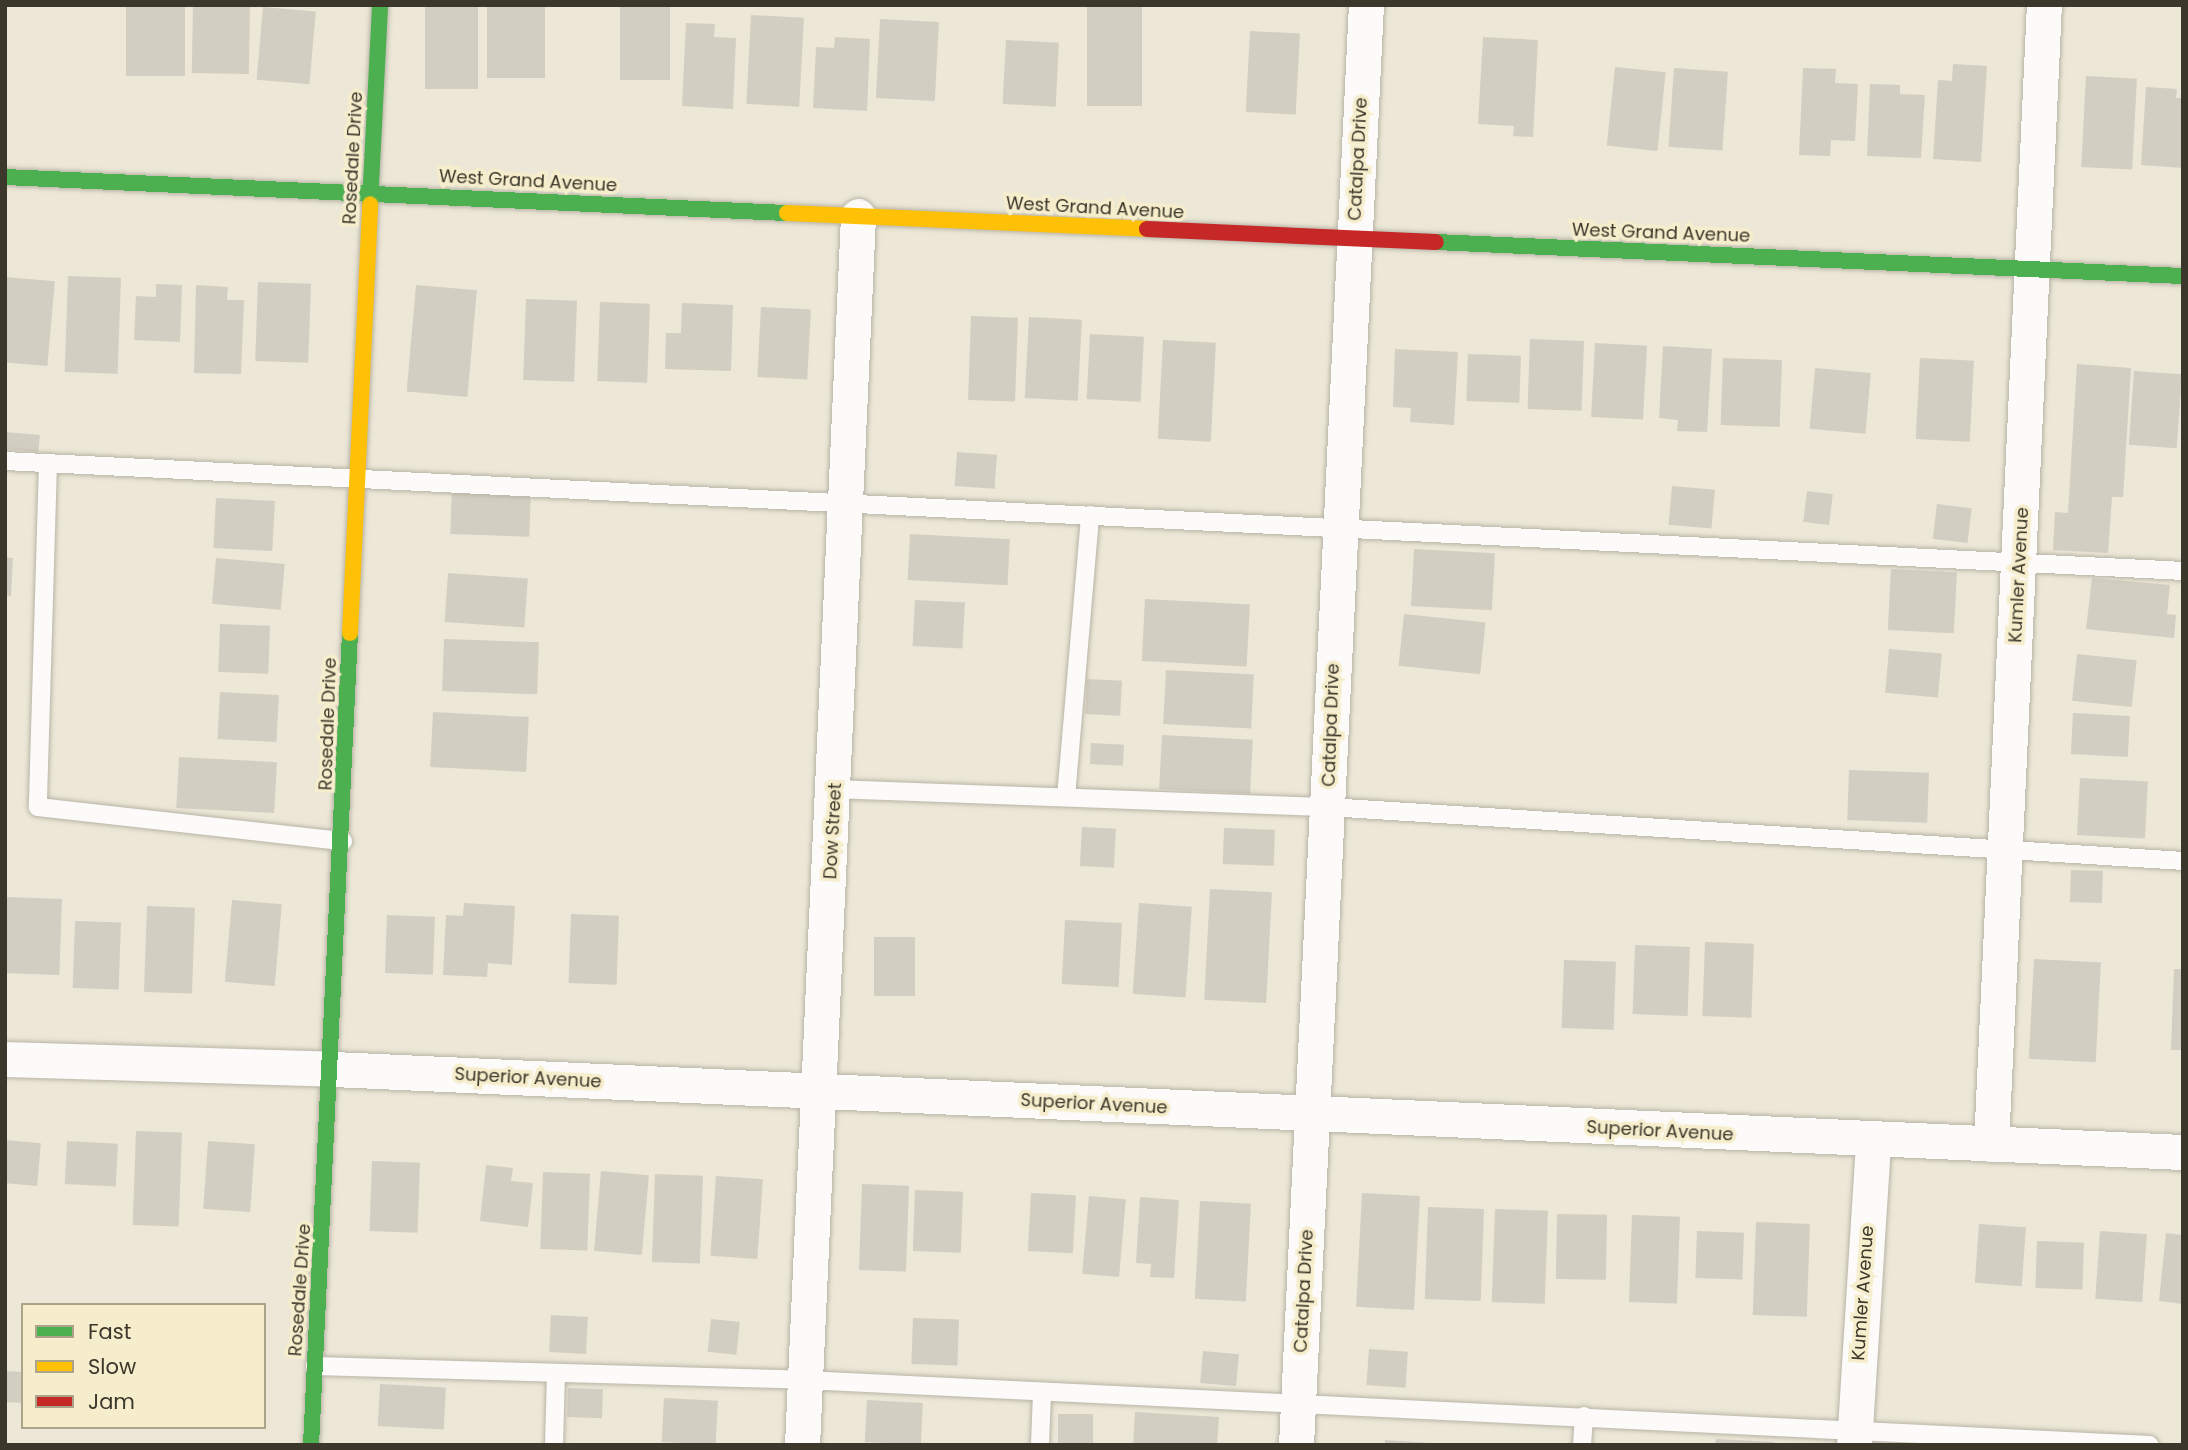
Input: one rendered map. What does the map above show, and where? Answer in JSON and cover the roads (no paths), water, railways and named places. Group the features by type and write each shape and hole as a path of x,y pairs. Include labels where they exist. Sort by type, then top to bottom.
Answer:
{"street":[{"name":"Rosedale Drive","path":"311,1445 333,1069 380,5"},
{"name":"Catalpa Drive","path":"1296,1445 1366,5"},
{"name":"Kumler Avenue","path":"1991,1144 2044,5"},
{"name":"West Grand Avenue","path":"5,177 2183,276"},
{"name":"Dow Street","path":"802,1445 822,1091 858,216"},
{"name":"Superior Avenue","path":"5,1059 333,1069 1872,1141 2183,1152"},
{"name":"Kumler Avenue","path":"1854,1436 1872,1141"}],"lane":[{"path":"5,461 358,480 848,500 1340,532 2183,571"},
{"path":"48,463 38,807 343,841"},
{"path":"1066,797 1090,515"},
{"path":"835,789 1328,807 2006,852 2183,860"},
{"path":"315,1366 805,1380 1298,1405 1584,1416 1854,1436 2149,1445"},
{"path":"554,1445 556,1373"},
{"path":"1040,1445 1042,1392"},
{"path":"1582,1445 1584,1416"}]}
